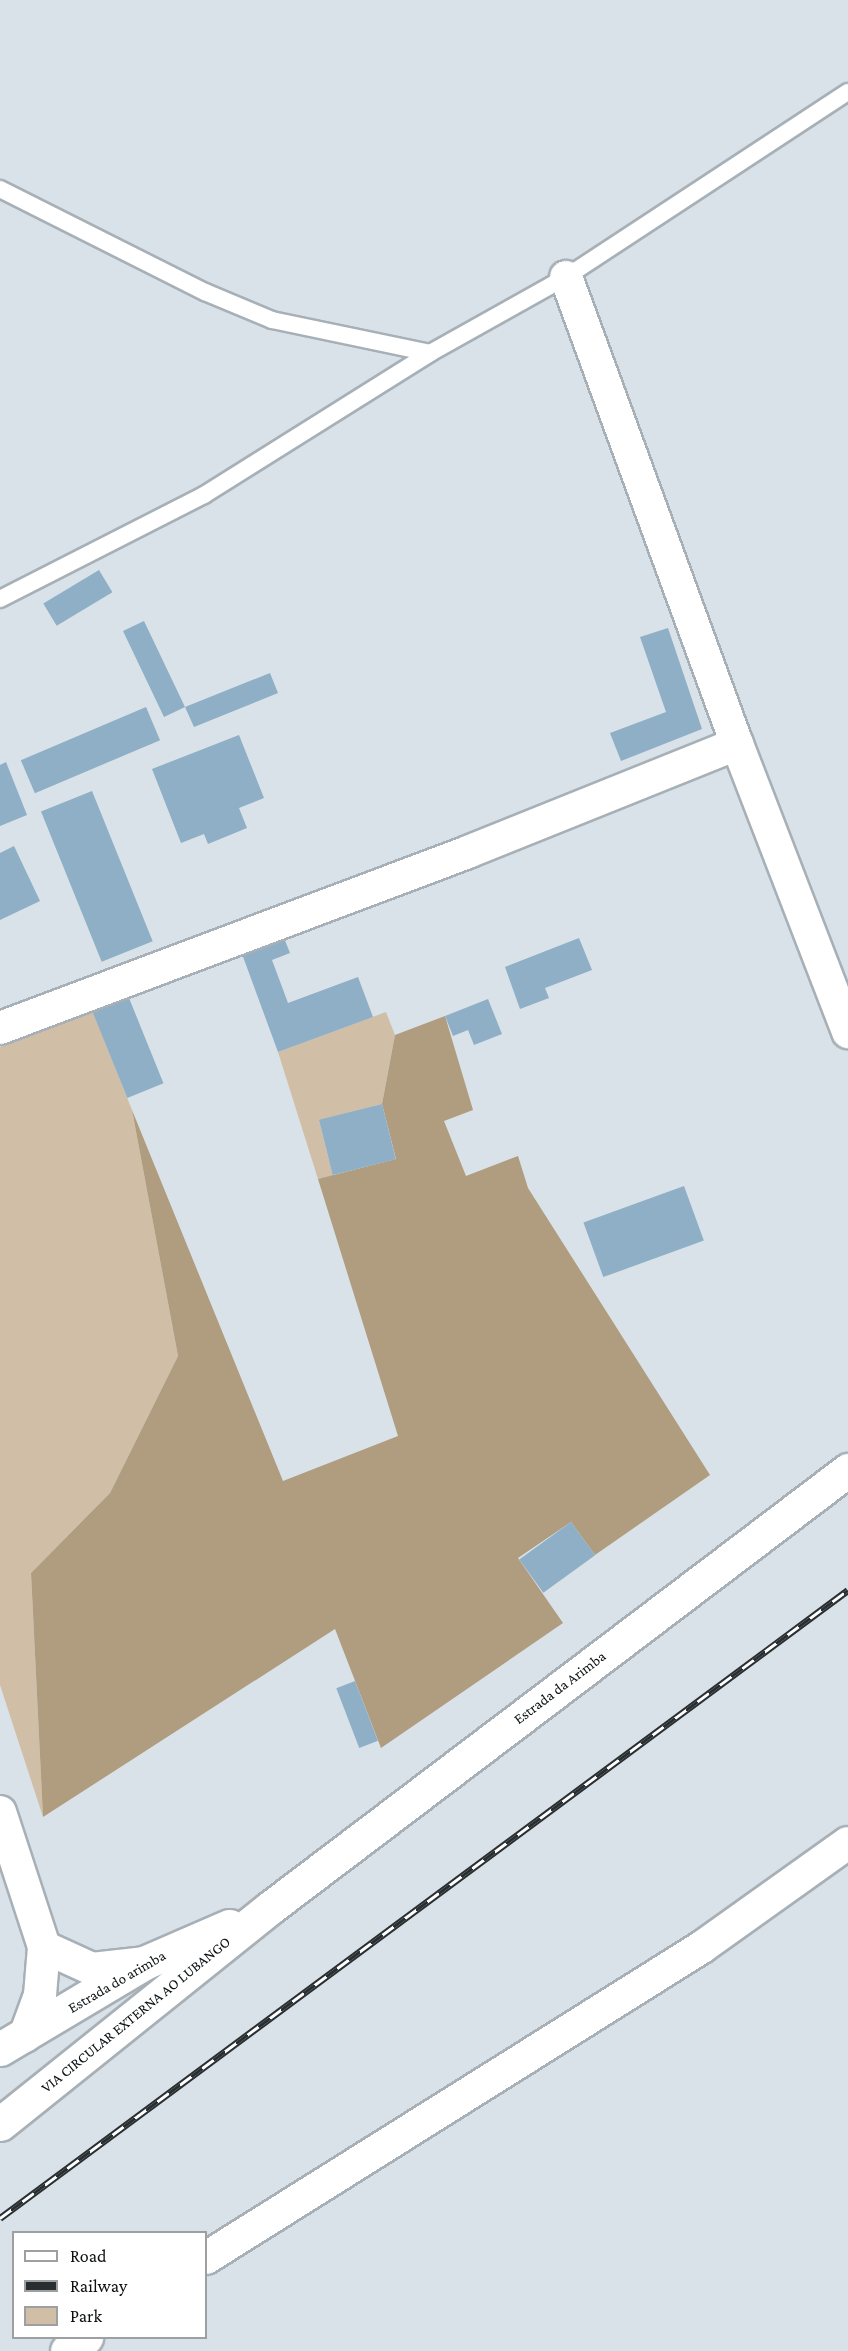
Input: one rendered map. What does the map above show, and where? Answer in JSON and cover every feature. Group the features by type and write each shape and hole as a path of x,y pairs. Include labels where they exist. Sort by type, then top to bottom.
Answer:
{"main road":[{"name":"Estrada da Arimba","path":"271,1907 848,1470"},
{"name":"Estrada do arimba","path":"12,2043 144,1963 271,1907"},
{"name":"VIA CIRCULAR EXTERNA AO LUBANGO","path":"0,2124 271,1907"}],"street":[{"path":"566,277 737,744 848,1032"},
{"path":"0,1028 468,852 737,744"},
{"path":"0,1812 44,1947 40,1995 12,2043"},
{"path":"207,2257 702,1947 848,1843"},
{"path":"44,1947 92,1969 144,1963"},
{"path":"67,2351 84,2339"}],"lane":[{"path":"0,599 204,495 430,353 566,277 848,93"},
{"path":"0,189 184,282 272,320 430,353"}],"green space":[{"path":"93,1012 132,1110 178,1356 110,1493 31,1573 43,1817 0,1685 0,1047"},
{"path":"386,1012 395,1035 382,1104 319,1120 333,1176 318,1179 278,1052"}],"shaded area":[{"path":"445,1016 473,1110 444,1121 466,1176 518,1156 528,1188 710,1475 595,1555 571,1522 518,1558 563,1623 381,1748 335,1629 43,1817 31,1573 110,1493 178,1356 132,1110 283,1481 398,1436 318,1179 396,1159 382,1104 395,1035"}],"building":[{"path":"99,570 112,592 57,626 43,603"},
{"path":"144,621 185,707 164,717 123,631"},
{"path":"668,628 702,729 621,761 610,733 666,712 640,637"},
{"path":"270,673 278,693 194,727 185,707"},
{"path":"146,707 160,740 35,793 21,760"},
{"path":"239,735 264,798 239,808 247,828 208,844 204,834 181,843 152,769"},
{"path":"6,762 27,815 0,826 0,765"},
{"path":"92,791 153,941 102,962 41,812"},
{"path":"14,846 40,901 0,920 0,853"},
{"path":"284,938 290,953 272,960 288,1003 358,977 373,1017 278,1052 242,954"},
{"path":"579,938 592,970 545,988 549,998 520,1009 505,967"},
{"path":"129,998 163,1083 127,1098 93,1013"},
{"path":"488,999 502,1034 474,1045 468,1030 453,1036 445,1016"},
{"path":"382,1104 396,1159 333,1175 319,1120"},
{"path":"684,1186 704,1241 603,1277 583,1223"},
{"path":"571,1522 595,1555 543,1593 519,1560"},
{"path":"355,1681 378,1741 359,1748 336,1688"}],"railway":[{"path":"0,2218 848,1590"}]}
